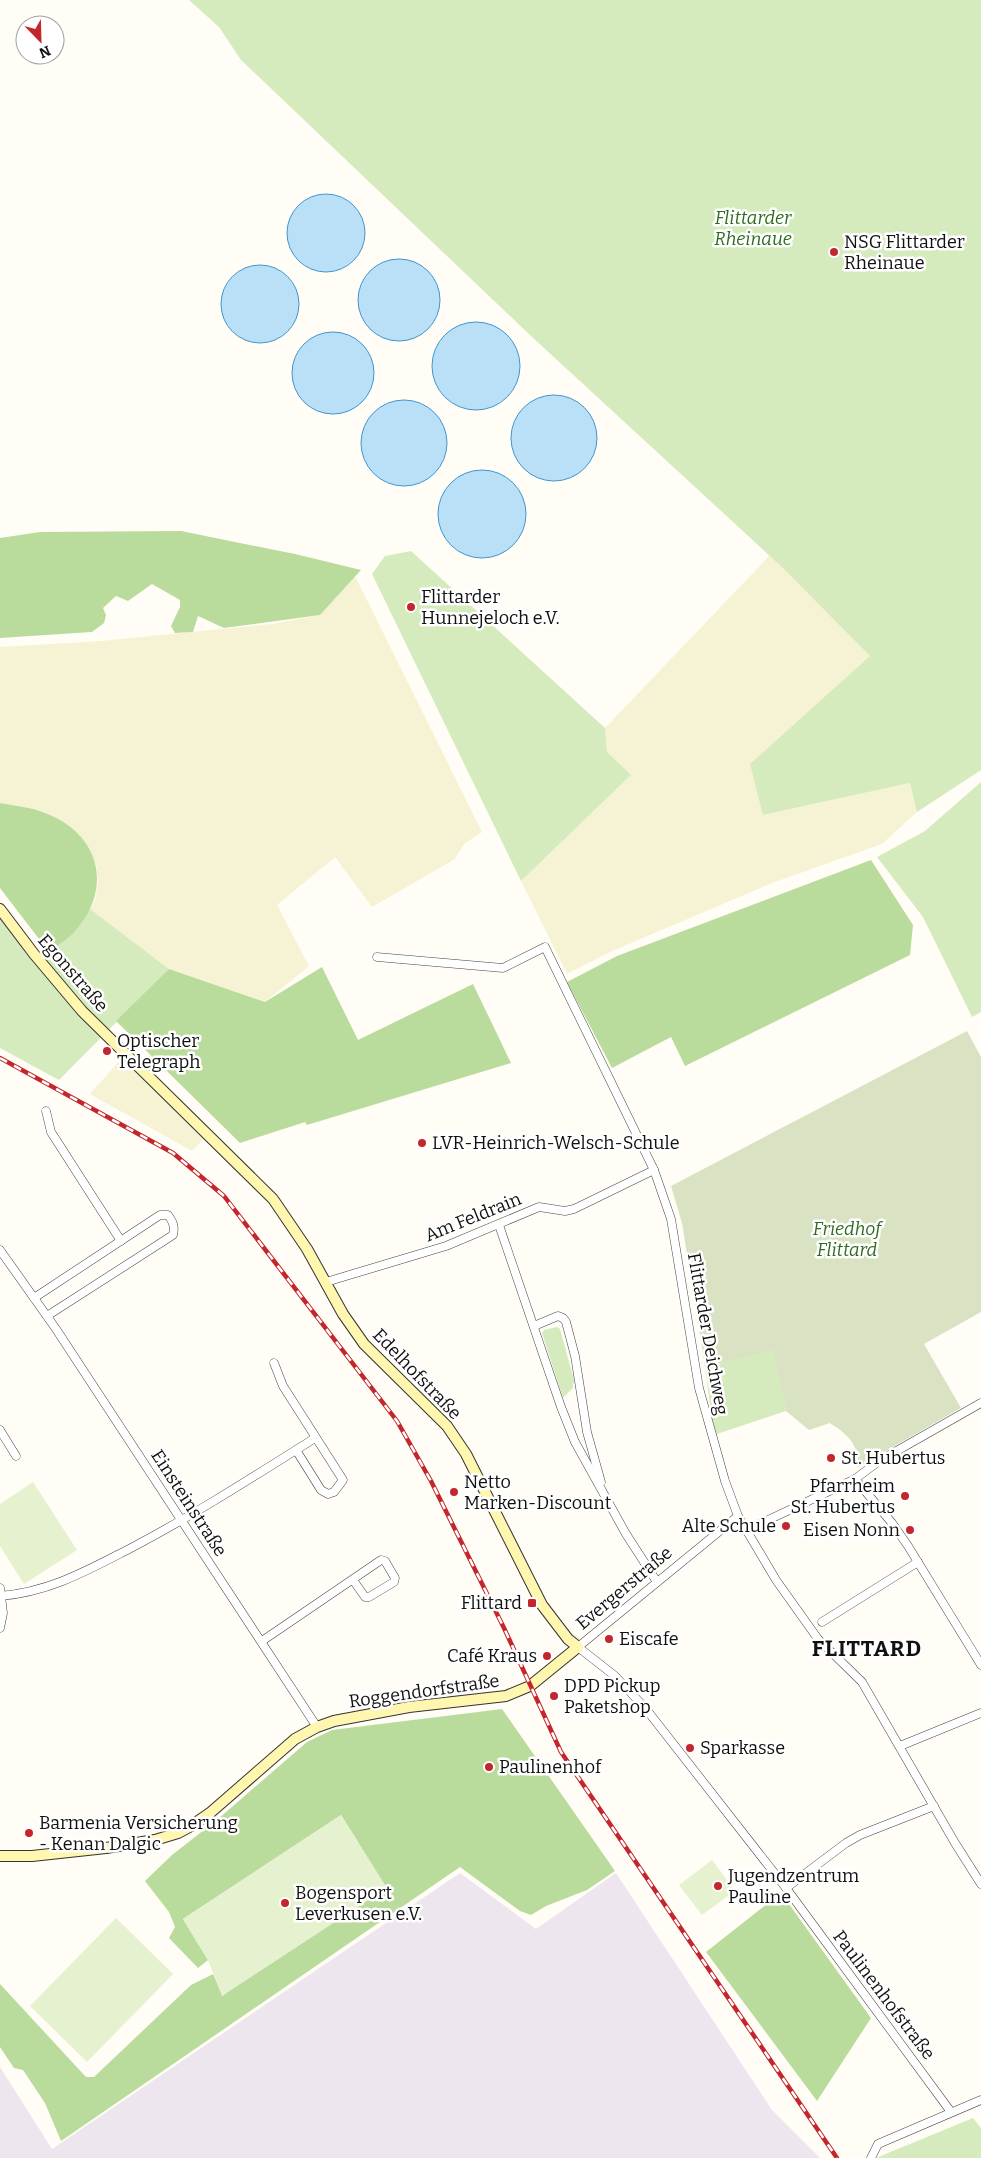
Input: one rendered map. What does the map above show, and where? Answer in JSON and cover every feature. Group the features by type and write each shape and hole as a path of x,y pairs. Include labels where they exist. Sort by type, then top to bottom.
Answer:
{"street":[{"name":"Egonstraße","path":"0,909 34,954 82,1011 212,1137"},
{"name":"Flittarder Deichweg","path":"377,957 503,968 546,948 654,1170 660,1186 671,1219 676,1244 699,1388 724,1480 738,1516 776,1580 818,1639 862,1682 981,1884"},
{"path":"46,1111 50,1132 121,1240"},
{"name":"Edelhofstraße","path":"212,1137 273,1199 307,1249 343,1314 364,1344 448,1426 466,1454 542,1605 563,1633 578,1647"},
{"name":"Am Feldrain","path":"326,1282 446,1246 539,1207 565,1211 574,1210 654,1170"},
{"path":"34,1298 160,1214 168,1215 174,1228 173,1235 47,1316"},
{"path":"499,1225 561,1407 575,1442 626,1534 657,1582"},
{"name":"Einsteinstraße","path":"0,1250 47,1316 318,1726"},
{"path":"534,1326 558,1316 566,1322 575,1356 587,1432 603,1490"},
{"path":"274,1364 283,1386 343,1480 334,1492 328,1494 321,1490 296,1450"},
{"path":"747,1530 856,1479 879,1461 981,1403"},
{"path":"0,1430 16,1456"},
{"path":"0,1628 4,1614 1,1593 52,1587 72,1578 182,1520 315,1438"},
{"path":"856,1479 892,1523 981,1665"},
{"name":"Evergerstraße","path":"530,1686 738,1516"},
{"path":"262,1641 381,1560 385,1561 395,1578 394,1582 369,1598 365,1598 353,1580"},
{"path":"822,1622 918,1562"},
{"name":"Paulinenhofstraße","path":"578,1647 615,1676 646,1709 786,1888 951,2112"},
{"name":"Roggendorfstraße","path":"0,1856 32,1856 106,1848 146,1842 178,1833 210,1812 295,1739 318,1726 334,1721 409,1707 506,1696 530,1686"},
{"path":"900,1746 981,1713"},
{"path":"786,1888 846,1843 860,1835 934,1806"},
{"path":"870,2158 878,2144 981,2100"}],"shaded area":[{"path":"772,553 872,654 764,815 910,783 917,812 882,844 772,883 610,952 567,974 521,881 630,776 607,752 605,728"},
{"path":"355,576 482,832 464,844 455,859 372,907 335,857 277,905 309,966 265,1002 169,969 90,909 95,900 98,882 96,865 91,853 45,813 0,803 0,647 101,641 272,624 320,615"},
{"path":"123,1057 206,1136 192,1151 90,1094"},
{"path":"460,1873 536,1929 616,1873 772,2110 820,2158 0,2158 0,2067 52,2149"}],"green space":[{"name":"Flittarder Rheinaue","path":"189,0 981,0 981,770 917,812 910,783 763,815 750,764 870,656 783,568 531,336 241,60 219,27"},
{"path":"181,531 295,554 361,570 320,615 224,628 198,616 193,632 175,633 171,626 180,607 180,600 152,584 128,601 116,596 103,608 106,615 104,623 92,632 0,638 0,538 40,532"},
{"path":"411,551 605,728 607,752 631,775 521,881 372,574 385,556"},
{"path":"981,782 981,1012 972,1017 923,917 877,857 925,831"},
{"path":"0,803 40,811 63,822 78,834 89,847 95,863 97,879 95,896 88,913 73,933 49,952 0,888"},
{"path":"871,860 913,925 910,955 685,1066 671,1037 612,1068 567,982 617,956"},
{"path":"90,909 169,969 59,1080 0,1048 0,915 36,961 75,931"},
{"path":"322,967 358,1040 473,984 511,1063 307,1125 305,1122 240,1143 116,1021 169,969 265,1002"},
{"name":"Friedhof Flittard","path":"967,1031 981,1057 981,1312 924,1344 961,1408 858,1467 857,1452 851,1441 842,1432 830,1423 809,1430 786,1411 772,1350 705,1367 682,1223 671,1186"},
{"path":"557,1327 560,1329 574,1380 573,1388 563,1398 542,1333 544,1330"},
{"path":"772,1349 786,1411 714,1435 705,1367"},
{"path":"33,1482 77,1550 24,1584 0,1546 0,1504"},
{"path":"502,1709 615,1871 587,1890 546,1906 531,1915 520,1911 460,1867 61,2141 45,2103 23,2070 14,2068 0,2047 0,1984 86,2077 94,2077 191,1985 213,1974 223,1996 358,1842 341,1815 183,1919 208,1960 198,1968 169,1938 175,1927 169,1912 145,1881 172,1855 218,1819 307,1742 332,1730"},
{"name":"Bogensport Leverkusen e.V.","path":"341,1815 387,1888 222,1996 208,1960 183,1919"},
{"path":"712,1860 735,1891 702,1915 679,1885"},
{"path":"781,1893 871,2018 817,2101 706,1952"},
{"path":"116,1918 173,1974 87,2062 30,2006"},
{"path":"973,2118 981,2128 981,2158 876,2158"}],"water":[{"path":"318,194 334,194 348,200 359,211 365,225 365,241 359,255 348,266 334,272 318,272 304,266 293,255 287,241 287,225 293,211 304,200"},
{"path":"399,259 415,262 428,271 437,284 440,300 437,316 428,329 415,338 399,341 383,338 370,329 361,316 358,300 361,284 370,271 383,262"},
{"path":"260,265 275,268 287,277 296,289 299,304 296,319 287,331 275,340 260,343 245,340 233,331 224,319 221,304 224,289 233,277 245,268"},
{"path":"476,322 493,326 507,335 516,349 520,366 516,383 507,397 493,406 476,410 459,406 445,397 436,383 432,366 436,349 445,335 459,326"},
{"path":"333,332 349,335 362,344 371,357 374,373 371,389 362,402 349,411 333,414 317,411 304,402 295,389 292,373 295,357 304,344 317,335"},
{"path":"554,395 571,398 585,407 594,421 597,438 594,455 585,469 571,478 554,481 537,478 523,469 514,455 511,438 514,421 523,407 537,398"},
{"path":"404,400 420,403 428,407 440,419 444,427 447,443 444,459 440,467 428,479 420,483 404,486 388,483 380,479 368,467 364,459 361,443 364,427 368,419 380,407 388,403"},
{"path":"482,470 499,474 513,483 522,497 526,514 522,531 513,545 499,554 482,558 465,554 451,545 442,531 438,514 442,497 451,483 465,474"}],"railway":[{"path":"0,1058 173,1153 224,1196 397,1421 431,1481 504,1628 561,1752 837,2158"}],"place":[{"name":"NSG Flittarder Rheinaue","path":"834,252"},
{"name":"Flittarder Hunnejeloch e.V.","path":"411,607"},
{"name":"Optischer Telegraph","path":"107,1051"},
{"name":"LVR-Heinrich-Welsch-Schule","path":"422,1143"},
{"name":"St. Hubertus","path":"831,1458"},
{"name":"Netto Marken-Discount","path":"454,1492"},
{"name":"Pfarrheim St. Hubertus","path":"905,1496"},
{"name":"Alte Schule","path":"786,1526"},
{"name":"Eisen Nonn","path":"910,1530"},
{"name":"Flittard","path":"532,1603"},
{"name":"Eiscafe","path":"609,1639"},
{"name":"Café Kraus","path":"547,1656"},
{"name":"DPD Pickup Paketshop","path":"554,1696"},
{"name":"Sparkasse","path":"690,1748"},
{"name":"Paulinenhof","path":"489,1767"},
{"name":"Barmenia Versicherung - Kenan Dalgic","path":"29,1833"},
{"name":"Jugendzentrum Pauline","path":"718,1886"},
{"name":"Bogensport Leverkusen e.V.","path":"285,1903"}],"district":[{"name":"FLITTARD","path":"867,1648"}]}
